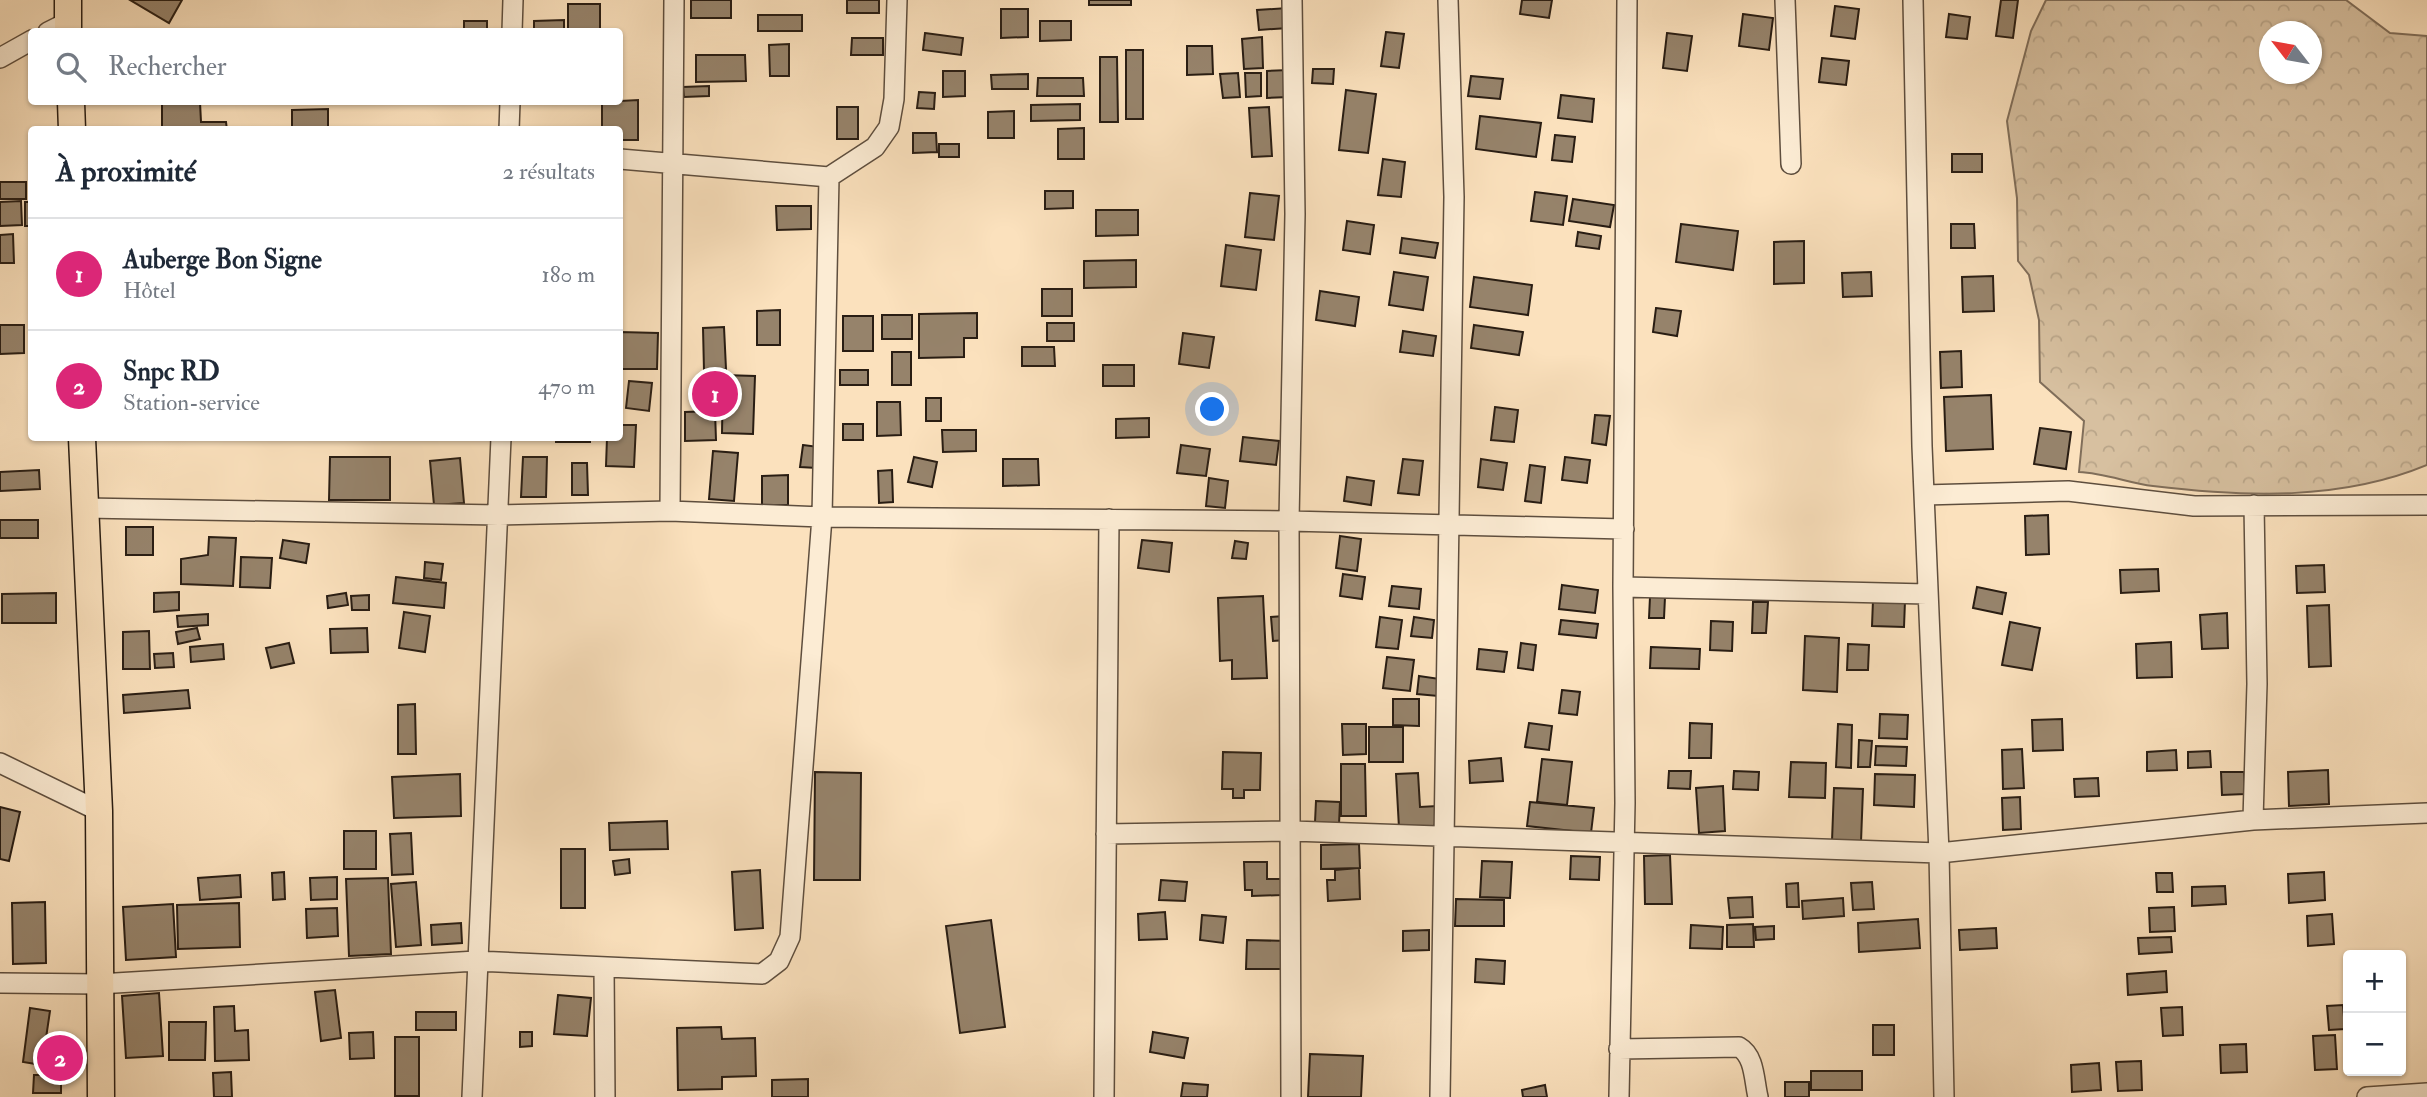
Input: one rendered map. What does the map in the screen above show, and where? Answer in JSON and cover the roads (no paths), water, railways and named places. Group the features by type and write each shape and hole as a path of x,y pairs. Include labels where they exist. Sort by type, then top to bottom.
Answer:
{"highway":[{"path":"71,105 72,126"},
{"path":"82,441 99,811 101,1097"}],"street":[{"path":"512,28 513,0"},
{"path":"670,511 674,0"},
{"path":"623,159 829,177 875,147 889,127 894,99 897,0"},
{"path":"1291,1097 1289,521 1295,214 1292,0"},
{"path":"1440,1097 1454,197 1448,0"},
{"path":"1619,1097 1624,844 1623,587 1628,0"},
{"path":"1785,0 1791,164"},
{"path":"1913,0 1924,495 1939,853 1944,1097"},
{"path":"0,58 28,42"},
{"path":"509,126 510,105"},
{"path":"0,983 99,985 476,961 762,974 779,961 790,937 822,517 829,177"},
{"path":"472,1097 501,441"},
{"path":"1924,495 2068,491 2194,506 2427,505"},
{"path":"2253,820 2257,684 2254,505"},
{"path":"85,508 499,515 670,511 822,517 1450,523 1624,529"},
{"path":"1104,1097 1109,519"},
{"path":"1623,587 1927,594"},
{"path":"0,763 99,811"},
{"path":"1106,834 1292,831 1939,853 2253,820 2427,813"},
{"path":"604,967 605,1097"},
{"path":"1619,1049 1739,1047 1747,1051 1758,1097"},
{"path":"2367,1097 2427,1093"}],"place":[{"name":"Auberge Bon Signe","path":"715,394"},
{"name":"Snpc RD","path":"60,1058"}]}
